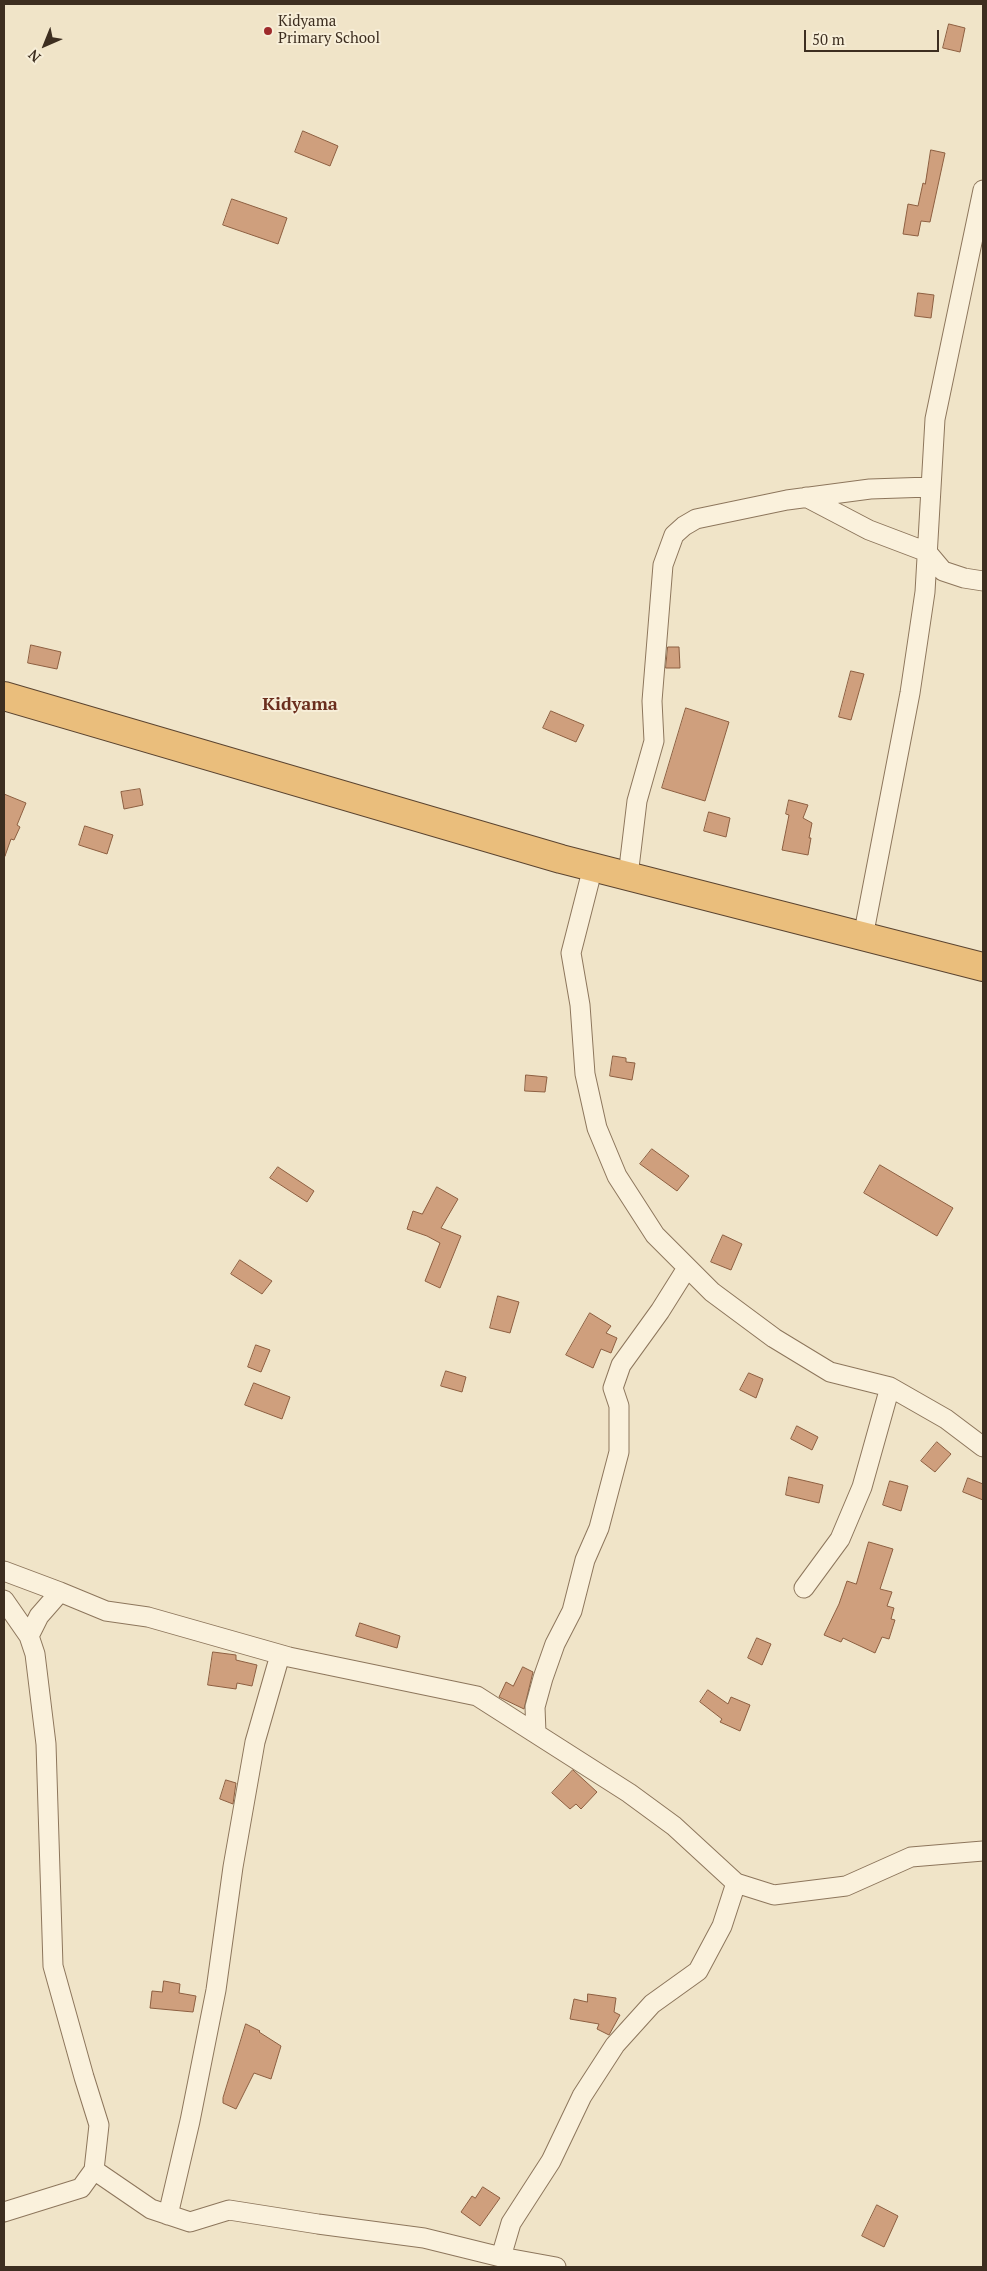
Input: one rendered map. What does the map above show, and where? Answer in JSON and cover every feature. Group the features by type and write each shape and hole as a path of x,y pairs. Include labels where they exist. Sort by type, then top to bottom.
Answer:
{"highway":[{"path":"4,696 593,867 983,968"}],"street":[{"path":"863,937 910,693 925,592 935,419 983,190"},
{"path":"628,876 637,801 654,741 652,701 657,624 663,565 674,535 696,519 806,497 870,489 930,487"},
{"path":"806,497 869,530 927,552 943,571 964,578 983,580"},
{"path":"593,867 572,952 580,1005 585,1074 597,1128 617,1176 655,1235 712,1292 758,1326 830,1372 890,1387 946,1418 983,1447"},
{"path":"536,1733 535,1707 543,1678 555,1644 572,1611 586,1560 599,1528 619,1452 619,1406 613,1388 621,1365 660,1311 687,1268"},
{"path":"804,1588 840,1539 862,1487 890,1387"},
{"path":"4,1571 106,1612 148,1616 280,1655 477,1696 629,1793 674,1826 736,1883 774,1895 846,1886 911,1857 983,1851"},
{"path":"29,1636 39,1616 60,1592"},
{"path":"4,1600 29,1636 35,1654 46,1744 53,1966 99,2125 94,2170 81,2188 4,2212"},
{"path":"168,2215 190,2121 216,1990 233,1867 255,1742 280,1655"},
{"path":"501,2257 511,2223 550,2161 582,2096 615,2046 652,2004 698,1971 722,1926 736,1883"},
{"path":"94,2170 151,2209 190,2222 229,2210 424,2238 501,2257 556,2267"}],"building":[{"path":"949,24 965,28 960,52 943,48"},
{"path":"303,131 338,146 330,166 295,152"},
{"path":"931,150 945,153 930,222 921,221 918,236 903,234 908,204 918,206 923,183 925,184"},
{"path":"232,199 287,218 278,244 223,225"},
{"path":"918,293 934,295 931,318 915,316"},
{"path":"31,645 61,652 57,669 28,663"},
{"path":"668,647 679,647 680,668 666,668"},
{"path":"851,671 864,674 851,720 839,717"},
{"path":"686,708 729,722 705,801 662,788"},
{"path":"551,711 584,725 576,742 543,728"},
{"path":"140,789 143,805 124,809 121,792"},
{"path":"4,794 26,803 17,825 20,827 14,840 11,839 5,856"},
{"path":"789,800 808,805 803,818 812,823 808,855 782,850 789,815 786,814"},
{"path":"709,812 730,818 726,837 704,831"},
{"path":"85,826 113,835 107,854 79,845"},
{"path":"613,1056 626,1058 626,1062 635,1063 632,1080 610,1076"},
{"path":"526,1075 547,1077 545,1092 525,1091"},
{"path":"652,1149 689,1176 677,1191 640,1164"},
{"path":"880,1165 953,1208 937,1236 864,1193"},
{"path":"278,1167 314,1191 307,1202 270,1178"},
{"path":"437,1187 458,1199 441,1228 461,1236 440,1288 425,1281 440,1243 407,1229 413,1211 422,1214"},
{"path":"723,1235 742,1244 731,1270 711,1262"},
{"path":"240,1260 272,1281 262,1294 231,1274"},
{"path":"498,1296 519,1302 510,1333 490,1328"},
{"path":"590,1313 611,1326 606,1333 617,1338 611,1353 601,1349 593,1368 566,1355"},
{"path":"256,1345 270,1350 261,1372 248,1367"},
{"path":"446,1371 466,1377 462,1392 441,1386"},
{"path":"749,1373 763,1379 756,1398 740,1390"},
{"path":"254,1383 290,1397 282,1419 245,1405"},
{"path":"797,1426 818,1437 812,1450 791,1439"},
{"path":"937,1442 951,1454 935,1472 921,1461"},
{"path":"789,1477 823,1485 819,1503 786,1495"},
{"path":"968,1478 983,1484 983,1500 963,1492"},
{"path":"890,1481 908,1486 901,1511 883,1505"},
{"path":"869,1542 893,1549 880,1589 892,1592 887,1606 894,1608 891,1619 895,1620 889,1639 882,1637 875,1653 843,1638 841,1642 824,1635 839,1604 847,1581 856,1584"},
{"path":"360,1623 400,1636 397,1648 356,1636"},
{"path":"757,1638 771,1644 762,1665 748,1658"},
{"path":"213,1652 236,1655 236,1660 257,1665 252,1686 237,1683 236,1689 208,1685"},
{"path":"523,1667 533,1672 524,1709 499,1697 506,1682 513,1686"},
{"path":"708,1690 728,1704 731,1697 750,1705 740,1731 720,1722 722,1719 700,1702"},
{"path":"573,1770 597,1792 581,1809 576,1804 570,1809 552,1793"},
{"path":"226,1780 236,1783 233,1804 220,1799"},
{"path":"164,1981 180,1984 179,1993 196,1996 193,2012 150,2008 152,1991 162,1992"},
{"path":"588,1994 616,1998 614,2012 620,2015 609,2035 597,2029 599,2024 570,2019 574,1999 587,2002"},
{"path":"246,2024 260,2031 281,2046 271,2079 254,2073 236,2109 223,2103 223,2098"},
{"path":"483,2187 500,2198 480,2226 461,2212 472,2196 475,2198"},
{"path":"877,2205 898,2216 884,2247 862,2236"}],"place":[{"name":"Kidyama Primary School","path":"268,31"}],"district":[{"name":"Kidyama","path":"300,705"}]}
